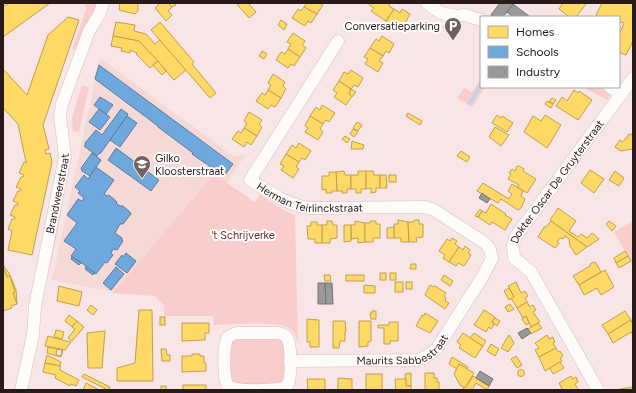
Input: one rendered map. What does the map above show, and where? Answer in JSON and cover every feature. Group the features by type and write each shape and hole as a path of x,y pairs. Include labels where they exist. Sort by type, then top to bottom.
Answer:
{"street":[{"name":"Brandweerstraat","path":"21,390 33,335 34,306 64,157 60,116 62,104 89,31 99,15 103,3"},
{"path":"427,3 441,13 456,16 465,15 480,20"},
{"name":"Herman Teirlinckstraat","path":"338,41 250,180 285,202 310,208 425,207 434,210 485,243 490,249 492,258"},
{"name":"Dokter Oscar De Gruyterstraat","path":"598,390 531,272 514,258 513,245 516,236 633,78"},
{"path":"612,88 622,94"},
{"path":"492,258 514,258"},
{"name":"Maurits Sabbestraat","path":"290,361 424,359 431,355 437,348 483,276 492,258"},
{"path":"232,334 282,334 289,340 290,361 289,382 283,388 236,390 228,386 226,383 225,344 228,337 232,334"}],"shaded area":[{"name":"Gilko Kloosterstraat","path":"100,58 233,156 245,155 227,184 214,174 114,292 52,280"}],"green space":[{"path":"85,3 98,3 77,48 72,50 86,10"},
{"path":"480,80 480,88 484,88 472,107 457,98 464,88 472,92"},
{"path":"82,85 89,87 79,132 73,131 72,118"},
{"path":"585,88 604,88 609,91 610,96 607,100"},
{"name":"'t Schrijverke","path":"214,174 255,202 260,195 285,211 295,215 298,345 293,332 284,326 265,324 214,325 213,316 164,316 164,306 155,296 113,293"},
{"path":"60,201 63,202 50,268 47,267"},
{"path":"633,221 633,265 614,232"},
{"path":"237,338 276,338 281,340 285,346 284,380 278,384 238,385 233,383 231,380 230,347 231,341"}],"building: Homes":[{"path":"9,3 50,3 3,37 3,7"},
{"path":"120,3 138,3 138,11 135,14 119,10"},
{"path":"160,3 168,3 172,7 168,11 172,15 166,21 155,8"},
{"path":"174,3 176,5 172,7 169,4"},
{"path":"236,3 248,3 256,12 249,18"},
{"path":"307,3 319,3 323,5 317,14 304,7"},
{"path":"370,3 390,3 389,6 394,9 386,21 371,11 374,8 369,5"},
{"path":"563,3 587,3 577,16 568,16 559,9"},
{"path":"602,3 633,4 633,41 626,55 620,52 620,33 624,23 620,22 620,16 596,15"},
{"path":"304,7 317,14 311,23 308,21 305,26 292,18 298,9 301,11"},
{"path":"394,9 400,13 402,9 410,14 403,27 398,24 396,27 386,21"},
{"path":"68,17 79,20 43,125 49,149 45,150 46,154 50,153 52,162 32,255 8,250 12,231 8,229 12,219 15,219 15,217 10,215 15,205 18,205 18,203 13,201 18,191 21,189 16,187 21,177 24,175 19,173 24,162 26,162 18,124 3,108 3,69 27,95 48,35"},
{"path":"281,20 287,24 284,30 278,25"},
{"path":"116,22 135,25 134,31 146,34 155,44 160,40 186,70 174,80 139,41 113,36"},
{"path":"160,22 194,62 192,64 216,93 210,98 151,30"},
{"path":"293,33 305,41 302,45 306,48 300,57 288,49 291,44 287,42"},
{"path":"113,36 139,41 158,61 150,68 136,54 137,53 130,50 130,53 121,51 122,48 111,46"},
{"path":"382,36 394,44 389,53 386,51 383,56 370,48 376,39 379,41"},
{"path":"370,48 383,56 379,61 383,63 378,72 365,64 368,59 364,57"},
{"path":"288,49 300,57 294,66 291,64 288,68 276,60 281,52 285,54"},
{"path":"262,51 267,54 264,59 259,56"},
{"path":"158,61 166,71 162,75 153,65"},
{"path":"351,70 363,78 358,87 354,85 351,89 339,81 344,72 348,74"},
{"path":"273,74 285,82 283,86 286,89 281,98 268,90 271,85 268,83"},
{"path":"339,81 351,89 349,94 352,96 346,105 334,97 337,93 333,90"},
{"path":"351,89 356,92 352,97 349,94"},
{"path":"268,90 281,98 275,107 271,105 268,109 256,101 262,93 265,95"},
{"path":"574,90 578,93 579,91 592,100 578,120 556,106 562,97 567,101"},
{"path":"552,98 556,100 553,104 549,102"},
{"path":"547,101 553,104 551,108 545,104"},
{"path":"322,105 335,113 329,122 326,120 323,124 310,116 316,107 320,110"},
{"path":"249,112 262,120 259,124 262,127 257,136 244,128 247,123 244,121"},
{"path":"408,113 422,121 420,125 406,116"},
{"path":"497,115 501,118 502,116 513,123 507,132 492,123"},
{"path":"545,115 561,125 547,148 524,132 533,116 541,121"},
{"path":"310,116 323,124 320,129 323,132 318,140 305,132 308,128 305,126"},
{"path":"357,122 362,125 358,131 353,128"},
{"path":"495,127 509,135 501,146 489,137"},
{"path":"244,128 257,136 251,145 247,142 244,147 232,139 238,131 241,133"},
{"path":"353,129 358,132 354,137 350,134"},
{"path":"633,132 633,151 631,149 621,151 615,147 620,140 623,142 629,134 631,135"},
{"path":"345,136 350,139 347,143 342,139"},
{"path":"352,141 364,145 363,149 351,149"},
{"path":"299,143 311,151 305,160 302,158 299,162 286,154 292,145 296,148"},
{"path":"461,151 470,157 467,162 457,156"},
{"path":"286,154 299,162 296,167 299,169 293,178 281,170 284,166 280,164"},
{"path":"517,166 524,169 523,171 536,179 527,193 517,187 519,185 508,179 511,174 509,173 512,169 515,171"},
{"path":"590,170 604,179 594,193 581,183"},
{"path":"344,171 345,175 351,175 351,189 347,189 347,193 337,191 336,172"},
{"path":"358,171 366,171 366,189 361,189 361,193 356,193 356,189 351,189 351,175 358,175"},
{"path":"366,171 373,171 374,175 380,175 380,188 376,188 376,192 371,193 371,188 366,189"},
{"path":"615,171 624,178 619,186 609,180"},
{"path":"329,172 336,172 337,191 326,193 326,189 322,190 322,176 329,176"},
{"path":"380,175 386,175 387,188 380,188"},
{"path":"389,175 396,175 396,182 389,182"},
{"path":"483,183 509,199 512,194 508,191 512,184 523,191 521,196 525,199 521,208 518,210 501,199 498,203 477,191"},
{"path":"491,204 512,219 505,230 492,222 490,225 478,217 482,211 486,213"},
{"path":"558,208 576,221 569,231 578,237 581,234 587,238 592,233 599,239 587,247 551,221 550,220"},
{"path":"480,209 482,211 478,217 475,216"},
{"path":"398,220 408,222 409,242 401,242 401,238 394,238 394,224 398,224"},
{"path":"414,220 419,220 419,224 423,224 423,237 416,238 417,242 409,242 408,222 414,222"},
{"path":"327,221 332,221 333,225 337,225 337,238 330,239 330,243 322,243 322,225 327,225"},
{"path":"355,221 365,223 365,242 358,243 358,238 351,239 351,225 355,225"},
{"path":"370,221 376,221 376,224 380,224 380,238 373,238 373,242 365,242 365,223 370,223"},
{"path":"551,221 587,247 576,255 570,246 569,239 565,236 563,239 560,238 557,242 559,243 555,248 538,237 544,227 546,227"},
{"path":"609,221 616,226 612,231 606,224"},
{"path":"311,222 317,222 317,225 322,225 322,243 315,243 315,239 308,239 307,226 311,226"},
{"path":"344,225 351,225 351,241 344,242"},
{"path":"394,227 394,238 387,238 387,228"},
{"path":"452,238 457,241 455,244 459,247 449,262 443,258 445,255 439,251 447,239 450,241"},
{"path":"465,246 470,250 468,253 471,255 464,266 458,263 456,266 449,262 459,247 463,250"},
{"path":"625,251 628,256 616,263 614,258"},
{"path":"628,256 631,261 619,268 616,263"},
{"path":"594,262 601,272 579,285 573,276"},
{"path":"411,264 416,264 416,269 410,269"},
{"path":"3,266 10,275 16,290 17,304 13,293 15,292 10,276 7,277"},
{"path":"3,267 7,277 10,276 15,292 13,293 17,304 11,306 12,308 3,311"},
{"path":"605,270 614,287 601,295 597,288 584,295 579,285"},
{"path":"380,273 386,273 386,280 380,280"},
{"path":"390,273 396,273 396,280 390,280"},
{"path":"324,275 330,275 331,281 325,281"},
{"path":"346,275 364,275 364,281 346,281"},
{"path":"444,275 453,281 450,286 441,280"},
{"path":"395,282 403,282 403,292 395,292"},
{"path":"406,282 412,282 412,289 406,289"},
{"path":"516,282 521,293 525,291 528,296 525,298 527,302 517,308 511,298 514,297 508,286"},
{"path":"364,285 375,286 375,293 364,293"},
{"path":"430,285 435,286 446,293 444,296 446,298 445,301 449,303 445,309 425,295"},
{"path":"59,286 82,292 79,306 57,301"},
{"path":"509,288 514,297 509,300 504,291"},
{"path":"527,302 530,307 533,305 536,310 533,312 540,322 531,327 526,316 523,318 517,308"},
{"path":"510,304 514,309 508,312 505,307"},
{"path":"91,305 97,310 93,315 87,310"},
{"path":"139,310 152,310 153,381 117,381 117,368 135,363"},
{"path":"484,310 495,317 492,322 494,325 491,329 489,327 486,332 474,325"},
{"path":"372,311 376,311 376,319 371,319 370,313 372,313"},
{"path":"625,311 631,320 608,334 602,325"},
{"path":"425,313 438,321 430,333 416,326 422,315 424,316"},
{"path":"69,315 77,321 72,327 65,321"},
{"path":"526,316 529,323 526,325 522,319"},
{"path":"160,317 165,317 165,325 160,325"},
{"path":"495,318 500,321 497,326 492,322"},
{"path":"307,319 319,320 319,347 310,347 310,342 307,342"},
{"path":"631,320 632,323 633,322 633,335 631,332 613,343 608,334"},
{"path":"77,321 84,327 72,341 68,338 75,329 72,327"},
{"path":"333,321 345,321 345,341 340,341 339,348 333,348"},
{"path":"359,321 371,321 371,341 368,342 368,346 359,347"},
{"path":"389,322 398,322 398,341 390,341 390,344 384,344 384,328 378,328 378,325 389,325"},
{"path":"182,323 209,323 209,333 205,333 205,340 182,341"},
{"path":"538,323 542,328 531,334 528,329"},
{"path":"56,330 64,332 62,339 54,337"},
{"path":"105,331 102,368 88,368 87,333"},
{"path":"463,333 483,346 475,358 459,348 461,345 457,342"},
{"path":"474,333 486,341 483,346 470,338"},
{"path":"509,335 514,343 508,352 501,348"},
{"path":"547,335 549,339 553,337 555,342 553,343 556,348 539,357 535,350 539,348 535,343"},
{"path":"48,336 71,342 65,350 45,346"},
{"path":"491,344 499,349 495,356 487,351"},
{"path":"48,347 63,350 61,357 47,353","holes":["57,349 62,350 61,356 56,355"]},
{"path":"556,348 563,356 560,358 562,361 545,371 539,357"},
{"path":"161,349 166,349 167,355 170,355 170,361 162,361"},
{"path":"192,354 200,354 200,356 204,356 206,371 182,372 182,356 192,356"},
{"path":"47,355 61,362 60,366 45,363"},
{"path":"516,356 522,365 517,368 511,359"},
{"path":"452,357 468,367 467,369 459,364 457,369 449,364"},
{"path":"560,362 564,368 553,374 550,368"},
{"path":"45,363 60,366 60,370 79,380 76,386 71,384 70,386 55,378 56,375 43,372"},
{"path":"459,364 474,373 465,388 460,385 454,374"},
{"path":"521,370 524,373 521,376 518,373"},
{"path":"411,373 411,386 406,386 405,374"},
{"path":"425,373 434,373 434,378 437,378 437,382 439,382 439,390 425,390"},
{"path":"84,374 110,387 108,390 82,377"},
{"path":"366,374 382,374 382,390 366,390"},
{"path":"473,376 489,386 487,390 476,383 472,390 462,390"},
{"path":"571,376 573,379 576,377 578,382 575,384 578,389 560,390 562,389 559,383"},
{"path":"338,378 352,379 352,390 338,390"},
{"path":"307,379 325,379 325,390 308,390"},
{"path":"395,379 406,379 406,386 411,386 411,390 396,390"},
{"path":"86,383 99,390 83,390"},
{"path":"183,385 206,385 206,390 183,390"},
{"path":"161,386 166,386 166,390 161,390"},
{"path":"633,387 633,390 620,390 620,389"}],"building: Schools":[{"path":"99,65 233,164 224,176 192,154 193,153 95,79"},
{"path":"100,97 113,105 106,114 94,105"},
{"path":"99,109 110,117 100,130 89,122"},
{"path":"121,109 128,114 127,116 97,156 84,146 86,144 85,143 96,130 102,135"},
{"path":"127,116 137,123 120,147 110,140"},
{"path":"116,148 159,180 151,191 108,160"},
{"path":"92,153 101,160 90,176 82,171 81,168"},
{"path":"96,167 114,180 104,194 107,196 109,195 117,202 116,203 123,206 131,214 123,224 120,224 115,233 122,238 123,241 117,250 113,249 111,253 113,255 107,263 105,262 96,274 71,256 76,249 64,241 77,223 67,215 78,199 82,201 84,198 78,193 80,191 75,187 84,175 88,179"},
{"path":"126,253 136,261 127,273 115,264 122,255 123,257"},
{"path":"72,257 81,263 79,265 71,259"},
{"path":"86,267 95,273 93,275 85,269"},
{"path":"116,267 124,274 111,290 103,283"}],"building: Industry":[{"path":"500,3 514,3 504,16 491,15"},
{"path":"513,4 529,16 512,16 507,12"},
{"path":"482,193 490,199 487,203 479,198"},
{"path":"318,283 325,283 326,304 318,304"},
{"path":"325,283 332,283 333,304 326,304"},
{"path":"527,328 531,333 522,339 518,333"},
{"path":"480,371 493,379 489,386 476,378"}],"waterway":[{"path":"470,103 480,87"}],"place":[{"name":"Conversatieparking","path":"453,41"},
{"name":"Gilko Kloosterstraat","path":"142,179"}]}
